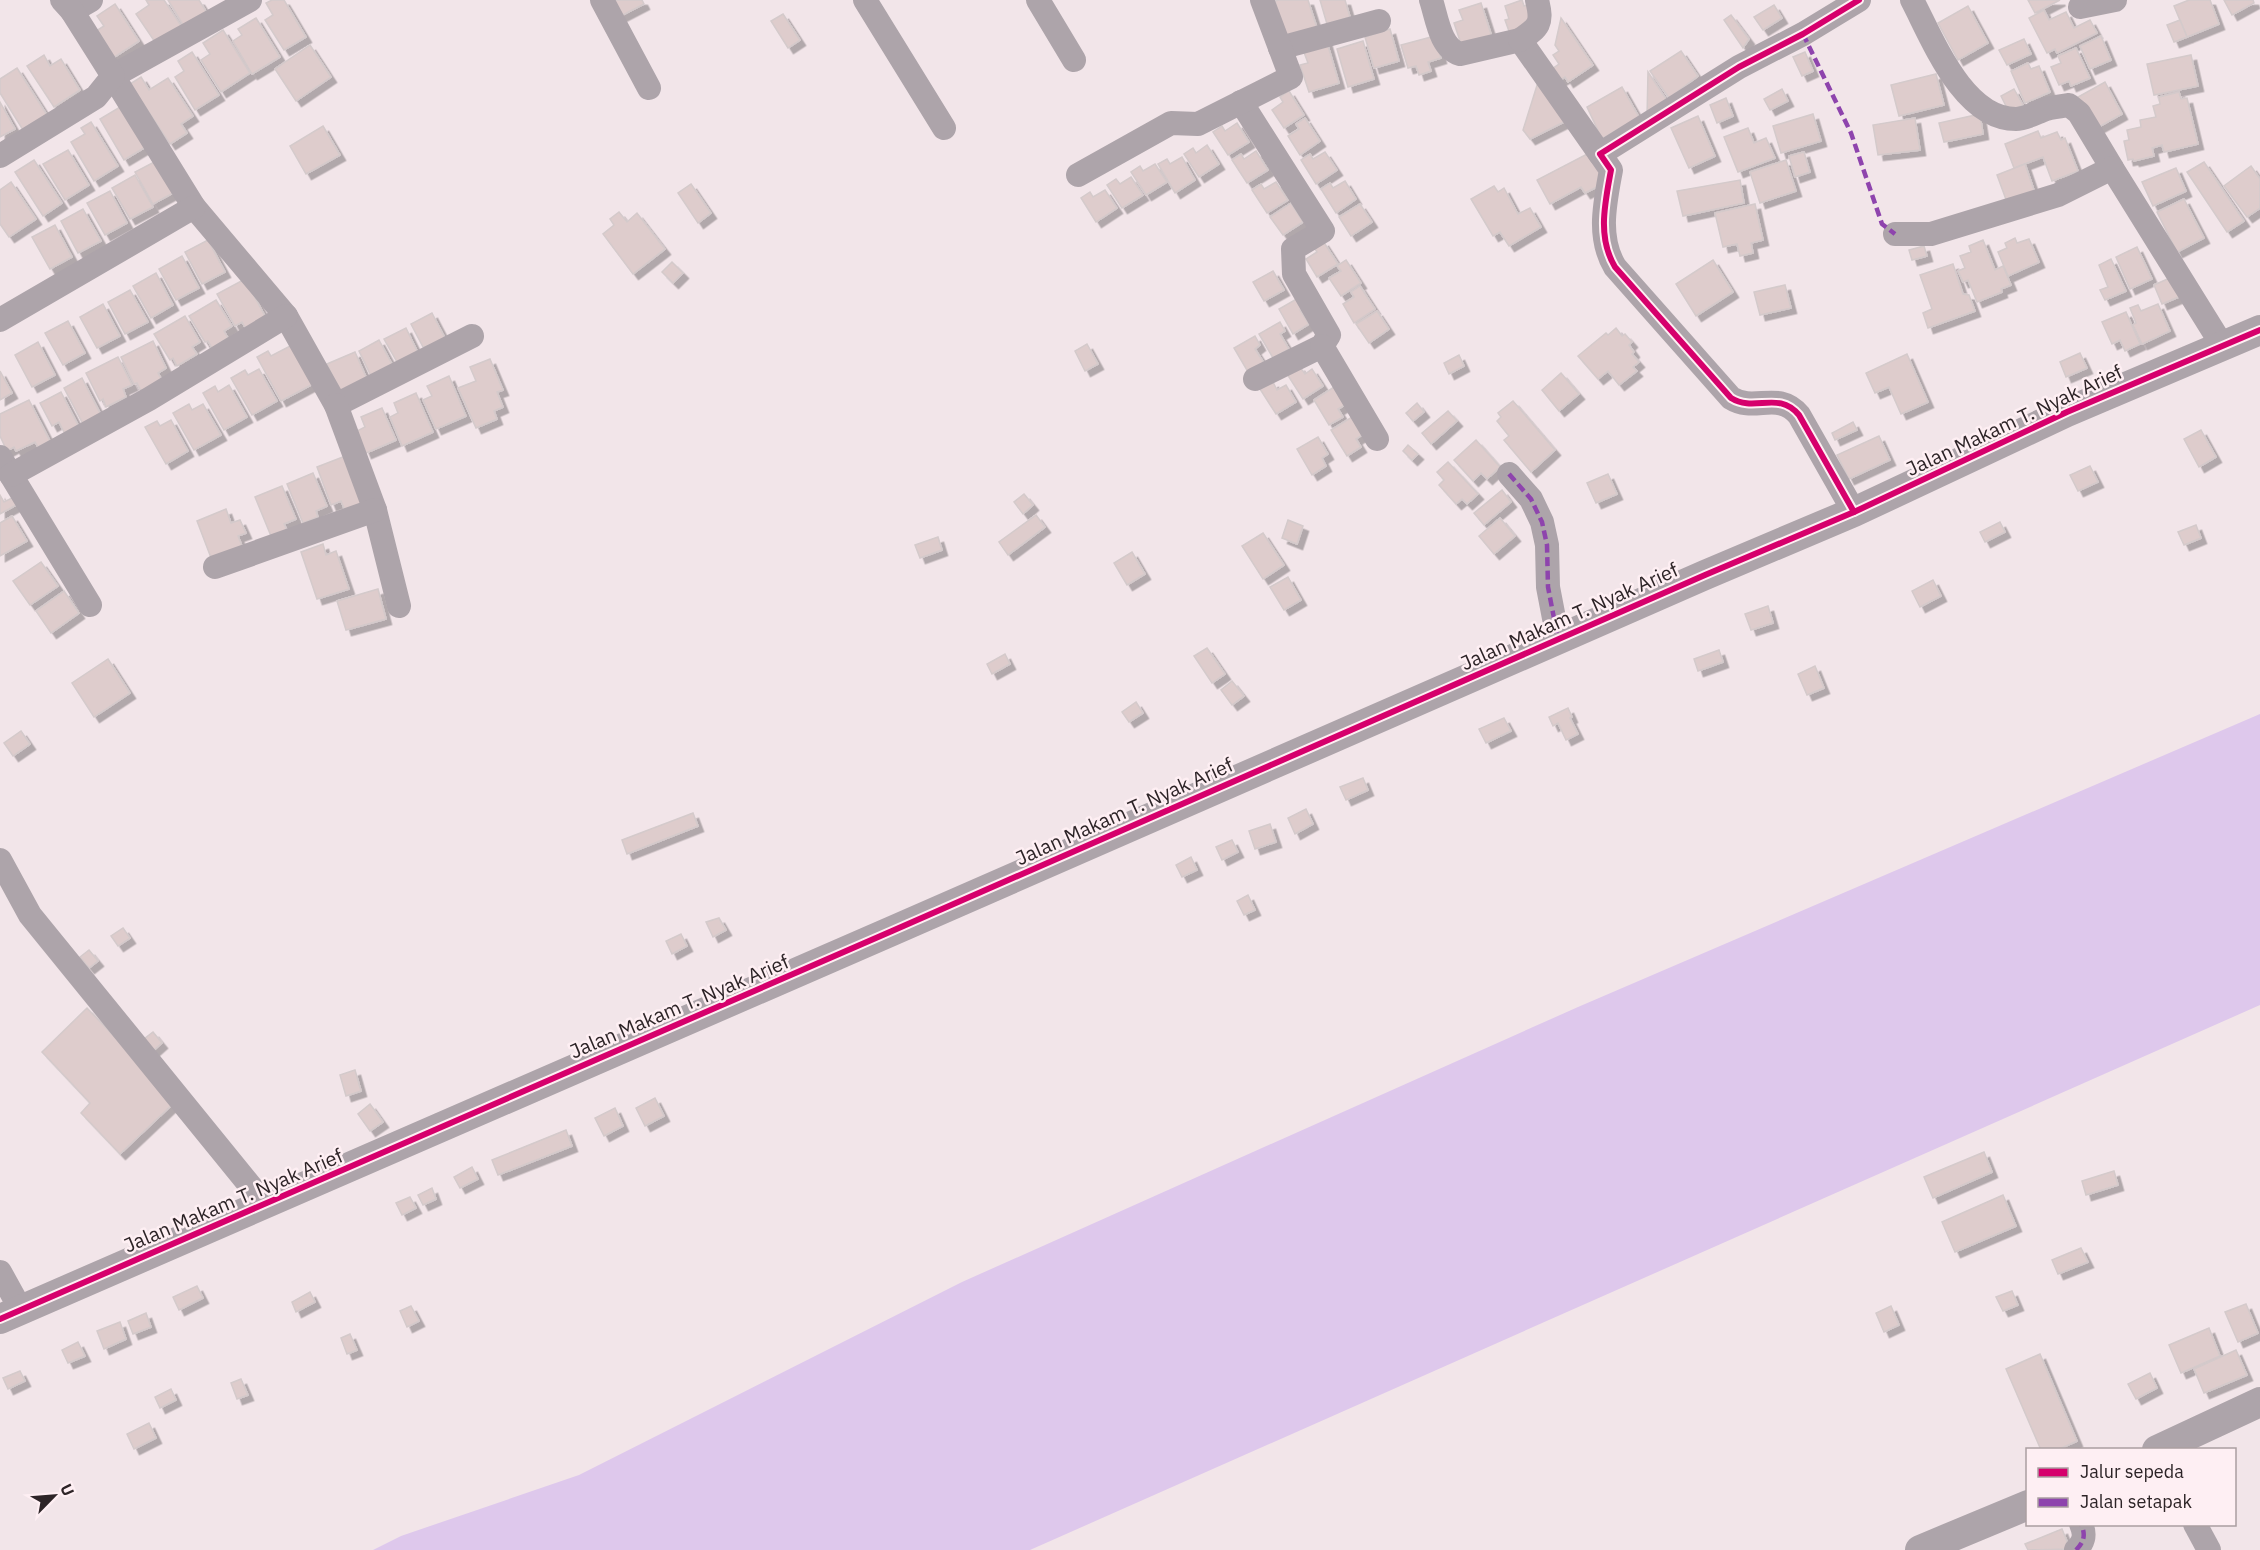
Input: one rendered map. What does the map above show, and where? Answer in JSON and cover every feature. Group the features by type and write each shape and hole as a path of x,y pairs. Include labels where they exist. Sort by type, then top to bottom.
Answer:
{"street":[{"path":"0,156 96,97 113,76 250,0"},
{"path":"602,0 649,88"},
{"path":"865,0 945,128"},
{"path":"1038,0 1074,60"},
{"path":"1078,176 1171,123 1198,124 1291,77 1262,0"},
{"path":"1431,0 1446,44 1452,51 1461,54 1520,40 1534,30 1539,23 1537,0"},
{"path":"1600,154 1739,67 1803,34 1859,0"},
{"path":"1912,0 1958,82 1977,105 2000,117 2019,119 2049,108 2069,105 2079,113 2222,345"},
{"path":"2080,7 2115,0"},
{"path":"75,4 113,76 194,207 286,316 336,405 375,510 399,606"},
{"path":"1280,48 1379,21"},
{"path":"1520,40 1611,170 1603,232 1609,256 1615,267 1731,398 1748,404 1779,402 1793,408 1854,512"},
{"path":"1241,102 1323,231 1293,249 1294,274 1329,335 1322,346 1255,379"},
{"path":"1895,234 1931,234 2058,195 2112,168"},
{"path":"0,320 194,207"},
{"path":"90,605 5,466 149,399 286,316"},
{"name":"Jalan Makam T. Nyak Arief","path":"11,1314 1854,512 2067,412 2260,330"},
{"path":"336,405 471,336"},
{"path":"1322,346 1377,439"},
{"path":"1509,474 1531,499 1542,522 1547,545 1548,587 1558,639"},
{"path":"215,567 375,510"},
{"path":"0,860 30,915 265,1204"},
{"path":"0,1272 11,1314"},
{"path":"2159,1448 2260,1402"},
{"path":"1920,1550 2026,1506"},
{"path":"2196,1526 2209,1550"}],"shaded area":[{"path":"2260,714 2260,1005 1030,1550 373,1550 401,1536 579,1475 962,1282 1578,1007"}],"building":[{"path":"146,0 164,0 184,30 159,48 136,14 149,5"},
{"path":"168,0 199,0 209,16 186,30"},
{"path":"272,0 284,0 306,37 284,50 265,20 273,15 266,3"},
{"path":"606,0 642,0 644,4 615,19"},
{"path":"1308,0 1317,28 1286,38 1275,1"},
{"path":"1320,0 1345,0 1350,17 1327,24"},
{"path":"1522,0 1524,6 1531,4 1538,24 1510,34 1505,20 1509,19 1505,6"},
{"path":"2028,0 2060,0 2035,13"},
{"path":"2189,0 2210,0 2219,24 2187,37 2174,6"},
{"path":"2224,0 2253,0 2254,3 2232,15"},
{"path":"1481,3 1492,37 1462,47 1454,23 1463,20 1459,10"},
{"path":"115,4 139,41 110,60 93,33 104,26 97,16"},
{"path":"1774,5 1782,18 1763,30 1754,17"},
{"path":"1968,6 1988,43 1958,60 1938,23"},
{"path":"2044,10 2049,20 2066,12 2074,28 2090,20 2097,33 2057,53 2055,49 2047,53 2029,18"},
{"path":"783,14 800,40 788,48 771,21"},
{"path":"1731,15 1749,39 1743,48 1724,20"},
{"path":"256,18 280,57 252,74 233,41 242,35 238,29"},
{"path":"1561,18 1593,65 1568,82 1565,77 1557,82 1549,71 1559,64 1553,55 1559,51 1555,45"},
{"path":"2180,20 2187,37 2174,42 2167,25"},
{"path":"1390,29 1399,61 1374,68 1365,37"},
{"path":"223,30 250,73 221,92 201,60 210,54 203,43"},
{"path":"1435,36 1441,58 1428,62 1431,71 1419,75 1416,66 1408,68 1401,45"},
{"path":"2101,36 2111,60 2090,69 2080,46"},
{"path":"1326,39 1339,83 1309,92 1300,65 1308,63 1302,47"},
{"path":"2024,39 2031,54 2007,65 1999,50"},
{"path":"1363,41 1374,79 1348,87 1337,49"},
{"path":"310,45 331,77 296,101 275,69"},
{"path":"2076,48 2090,78 2071,86 2069,81 2059,85 2051,67 2061,63 2058,56"},
{"path":"1681,51 1698,76 1669,98 1650,71"},
{"path":"192,52 219,95 195,110 175,77 184,71 178,61"},
{"path":"1805,52 1813,71 1802,76 1793,57"},
{"path":"44,55 50,66 61,59 80,90 54,107 27,66"},
{"path":"2191,55 2198,86 2154,95 2147,64"},
{"path":"2028,63 2031,69 2039,66 2050,92 2025,103 2011,71"},
{"path":"17,68 47,115 23,130 0,93 0,79"},
{"path":"1648,72 1668,102 1647,117"},
{"path":"1936,74 1944,105 1899,116 1891,85"},
{"path":"141,77 149,90 168,78 193,116 181,124 187,133 170,144 130,84"},
{"path":"1539,79 1568,120 1530,139 1523,130"},
{"path":"2105,82 2122,114 2095,129 2078,97"},
{"path":"1622,87 1639,117 1602,139 1587,107"},
{"path":"1782,89 1788,101 1770,110 1764,99"},
{"path":"2014,89 2023,105 2009,112 2001,96"},
{"path":"1289,91 1304,115 1284,128 1272,110 1283,102 1280,97"},
{"path":"2179,92 2181,99 2187,98 2198,144 2164,152 2162,145 2152,148 2154,156 2134,161 2133,159 2128,160 2124,141 2129,140 2127,130 2141,127 2140,120 2156,117 2153,106 2160,104 2159,97"},
{"path":"1726,98 1733,116 1717,123 1710,105"},
{"path":"0,102 15,129 0,137"},
{"path":"125,104 149,145 124,160 100,119"},
{"path":"1813,114 1821,141 1781,153 1773,126"},
{"path":"1980,114 1983,134 1944,142 1939,123"},
{"path":"1698,116 1715,156 1689,168 1671,128"},
{"path":"1305,118 1320,141 1300,155 1288,136 1299,129 1296,124"},
{"path":"1915,118 1920,150 1878,155 1873,125"},
{"path":"91,122 118,166 94,181 71,142 85,134 81,128"},
{"path":"1237,123 1249,142 1228,155 1213,132 1222,126 1225,131"},
{"path":"323,126 340,155 306,174 290,146"},
{"path":"1748,128 1754,143 1766,138 1775,158 1738,172 1724,137"},
{"path":"2038,131 2041,138 2057,132 2061,140 2065,138 2078,171 2052,181 2043,157 2014,168 2005,144"},
{"path":"1207,145 1219,164 1199,177 1184,154 1193,148 1196,153"},
{"path":"68,150 89,185 65,200 43,164"},
{"path":"1256,151 1268,170 1247,183 1232,160 1241,154 1244,159"},
{"path":"1325,152 1337,170 1316,184 1301,160 1310,154 1313,159"},
{"path":"1591,152 1607,182 1585,193 1581,187 1550,204 1537,180"},
{"path":"1804,152 1810,172 1795,177 1789,156"},
{"path":"1182,157 1195,180 1175,193 1158,164 1167,159 1170,164"},
{"path":"34,160 62,203 43,216 15,172"},
{"path":"158,160 175,192 153,204 135,172"},
{"path":"1786,160 1796,191 1760,203 1750,172"},
{"path":"2204,162 2244,221 2227,232 2187,172"},
{"path":"1155,164 1167,182 1146,195 1131,172 1140,166 1143,171"},
{"path":"2025,164 2036,196 2008,205 1997,175"},
{"path":"2251,166 2260,179 2260,208 2247,217 2224,186"},
{"path":"2176,168 2186,191 2153,206 2142,182"},
{"path":"135,175 153,207 130,219 112,188"},
{"path":"1131,177 1143,195 1122,208 1107,185 1116,179 1120,184"},
{"path":"1740,180 1744,203 1683,216 1677,191"},
{"path":"1345,181 1356,199 1336,213 1321,189 1330,183 1333,188"},
{"path":"11,182 36,219 9,237 0,224 0,190"},
{"path":"1276,182 1288,200 1267,213 1252,190 1261,184 1264,189"},
{"path":"691,184 711,213 698,223 678,193"},
{"path":"1494,186 1498,192 1504,188 1518,214 1530,208 1541,227 1509,246 1500,232 1493,236 1471,199"},
{"path":"1105,190 1117,208 1096,222 1081,198 1090,192 1093,197"},
{"path":"110,191 127,223 105,235 87,203"},
{"path":"2184,199 2204,238 2177,252 2157,212"},
{"path":"1291,203 1303,222 1283,235 1270,217"},
{"path":"1360,204 1372,222 1351,236 1339,217"},
{"path":"1755,204 1763,240 1751,243 1753,253 1740,256 1737,244 1723,247 1715,213"},
{"path":"83,209 101,241 78,253 61,221"},
{"path":"619,212 627,222 637,213 665,249 633,274 603,234 614,225 610,219"},
{"path":"55,225 72,257 50,269 32,237"},
{"path":"2015,238 2017,243 2029,239 2039,262 2008,276 1998,252 2007,248 2005,243"},
{"path":"208,240 225,272 202,284 185,252"},
{"path":"1983,240 1995,270 2003,266 2011,285 2001,289 2002,292 1977,302 1968,280 1963,282 1958,271 1965,268 1960,256 1971,252 1969,246"},
{"path":"1323,241 1338,264 1317,277 1306,259 1317,252 1314,247"},
{"path":"1924,246 1927,256 1912,260 1909,250"},
{"path":"2137,247 2152,279 2130,289 2116,257"},
{"path":"182,256 199,288 176,300 159,269"},
{"path":"2111,259 2126,291 2105,300 2100,290 2108,287 2099,265"},
{"path":"1346,260 1361,283 1341,296 1329,278 1341,271 1337,266"},
{"path":"1713,260 1733,292 1696,316 1676,284"},
{"path":"672,262 683,273 673,283 662,272"},
{"path":"1953,264 1963,294 1969,295 1975,311 1928,328 1923,313 1932,309 1920,275"},
{"path":"1273,271 1284,290 1264,301 1253,282"},
{"path":"156,273 173,305 151,318 133,286"},
{"path":"2172,277 2181,296 2162,304 2154,285"},
{"path":"245,279 266,318 246,329 242,322 235,326 217,294"},
{"path":"1785,285 1791,308 1760,315 1754,292"},
{"path":"1360,286 1375,309 1354,323 1343,304 1354,297 1351,292"},
{"path":"130,290 148,322 125,334 108,302"},
{"path":"1300,297 1305,306 1300,310 1309,324 1293,334 1279,309"},
{"path":"216,300 232,326 224,331 228,338 212,348 208,341 205,342 189,316"},
{"path":"103,304 120,336 97,348 80,317"},
{"path":"2158,304 2170,331 2142,344 2133,325 2136,323 2130,308 2138,305 2141,311"},
{"path":"1377,311 1389,329 1369,343 1356,324"},
{"path":"2126,312 2140,344 2125,351 2120,340 2112,344 2102,322"},
{"path":"432,313 447,342 423,347 411,324"},
{"path":"185,316 200,342 192,347 197,354 177,366 173,358 170,360 154,334"},
{"path":"68,321 85,353 63,365 45,333"},
{"path":"1280,322 1285,331 1280,334 1289,349 1273,358 1259,334"},
{"path":"406,328 420,357 397,362 384,339"},
{"path":"1616,328 1622,336 1625,334 1632,342 1629,345 1634,352 1632,354 1639,362 1633,367 1637,371 1619,385 1608,371 1598,379 1578,356 1606,333 1608,335"},
{"path":"1255,336 1260,345 1255,349 1264,363 1248,372 1234,348"},
{"path":"379,340 392,364 373,380 359,351"},
{"path":"153,341 166,368 158,373 162,380 141,391 137,383 134,384 121,357"},
{"path":"38,342 55,375 32,387 15,355"},
{"path":"294,344 315,383 281,401 257,357 268,351 271,356"},
{"path":"1087,344 1098,364 1085,371 1075,351"},
{"path":"355,352 366,377 341,394 327,364"},
{"path":"2080,353 2087,368 2066,377 2060,362"},
{"path":"1907,354 1928,402 1901,414 1889,387 1875,393 1866,373"},
{"path":"1459,355 1464,366 1449,374 1444,363"},
{"path":"118,357 132,385 123,389 126,397 106,407 103,399 100,401 86,373"},
{"path":"490,359 503,390 497,392 503,407 494,411 497,419 476,428 458,388 476,381 470,367"},
{"path":"1299,366 1305,374 1312,369 1323,386 1303,399 1287,374"},
{"path":"259,369 277,401 252,415 231,378 245,370 248,375"},
{"path":"0,371 12,393 0,400"},
{"path":"1561,373 1579,394 1559,411 1542,390"},
{"path":"449,376 466,416 436,429 423,400 432,396 427,386"},
{"path":"82,378 101,415 83,424 64,388"},
{"path":"1273,382 1277,390 1286,385 1296,402 1276,414 1260,389"},
{"path":"229,385 247,417 224,430 203,393 215,386 218,392"},
{"path":"1334,387 1345,405 1338,409 1343,417 1329,425 1314,400"},
{"path":"61,392 79,427 65,434 59,422 52,426 40,403"},
{"path":"416,393 433,432 402,446 390,417 398,413 394,403"},
{"path":"29,400 50,441 38,447 35,442 16,451 14,447 7,451 0,436 0,414"},
{"path":"1513,401 1555,450 1531,472 1504,440 1509,436 1497,421 1501,417 1498,413"},
{"path":"1417,403 1424,412 1413,421 1406,413"},
{"path":"189,404 192,410 203,404 221,435 194,450 173,413"},
{"path":"382,408 396,440 366,453 357,431 365,427 361,417"},
{"path":"1448,411 1457,421 1431,444 1422,433"},
{"path":"1352,417 1362,435 1356,439 1361,447 1347,456 1331,430"},
{"path":"171,420 188,451 166,464 145,427 157,421 160,426"},
{"path":"1853,422 1857,430 1835,440 1832,433"},
{"path":"2201,430 2216,457 2199,467 2184,439"},
{"path":"1879,436 1890,460 1849,479 1837,455"},
{"path":"1318,437 1328,454 1322,458 1326,466 1312,475 1297,449"},
{"path":"1476,440 1500,467 1487,479 1481,473 1473,481 1454,460"},
{"path":"1408,445 1418,454 1412,460 1403,451"},
{"path":"348,455 368,505 346,513 341,501 331,505 317,467"},
{"path":"1448,462 1478,494 1467,504 1462,499 1456,504 1439,485 1444,480 1437,472"},
{"path":"2090,466 2098,482 2078,491 2070,475"},
{"path":"313,473 327,506 316,511 318,517 303,523 287,484"},
{"path":"1608,474 1617,494 1596,503 1587,483"},
{"path":"282,486 296,519 284,524 287,530 271,536 255,497"},
{"path":"1502,490 1511,502 1484,525 1474,513"},
{"path":"1024,494 1033,505 1023,514 1014,502"},
{"path":"0,495 4,502 14,497 18,504 0,514"},
{"path":"226,509 231,523 240,520 246,533 238,536 244,551 213,563 197,521"},
{"path":"1036,515 1045,527 1008,555 999,542"},
{"path":"12,516 27,541 0,556 0,523"},
{"path":"1500,518 1515,536 1494,554 1479,536"},
{"path":"1288,520 1303,526 1297,544 1282,538"},
{"path":"2000,522 2005,532 1985,542 1980,532"},
{"path":"2196,525 2201,538 2184,545 2178,532"},
{"path":"1263,533 1284,565 1263,579 1242,546"},
{"path":"938,537 942,550 920,558 915,545"},
{"path":"323,544 326,555 336,551 349,589 317,599 301,552"},
{"path":"1132,552 1145,574 1127,585 1114,563"},
{"path":"41,562 58,586 30,605 13,581"},
{"path":"1288,577 1301,600 1284,610 1270,587"},
{"path":"1933,580 1941,596 1920,607 1912,591"},
{"path":"378,589 386,619 346,630 337,601"},
{"path":"64,591 79,613 51,633 36,611"},
{"path":"1768,606 1773,623 1751,630 1745,614"},
{"path":"1207,648 1225,674 1212,683 1194,656"},
{"path":"1719,650 1723,662 1698,671 1694,659"},
{"path":"1005,654 1010,664 992,674 987,664"},
{"path":"108,659 130,693 94,717 72,683"},
{"path":"1815,666 1824,688 1807,695 1798,674"},
{"path":"1232,681 1244,696 1232,705 1221,690"},
{"path":"1136,702 1143,713 1129,722 1122,712"},
{"path":"1568,708 1578,734 1566,740 1558,723 1553,726 1549,717"},
{"path":"1504,718 1511,731 1486,743 1479,729"},
{"path":"21,731 30,744 13,756 4,743"},
{"path":"1363,778 1368,790 1346,800 1340,787"},
{"path":"1306,809 1313,824 1295,834 1288,818"},
{"path":"693,813 698,826 627,854 622,840"},
{"path":"1270,824 1276,842 1255,849 1249,831"},
{"path":"1232,840 1238,852 1222,860 1216,847"},
{"path":"1191,857 1197,870 1182,877 1176,865"},
{"path":"1248,895 1255,910 1244,915 1237,901"},
{"path":"719,918 726,930 713,937 706,922"},
{"path":"123,928 130,938 118,946 111,936"},
{"path":"681,934 687,946 672,954 666,941"},
{"path":"89,950 98,961 89,968 80,957"},
{"path":"87,1008 176,1101 120,1154 81,1113 90,1103 42,1052"},
{"path":"153,1032 162,1043 153,1051 144,1039"},
{"path":"355,1070 361,1091 346,1096 340,1075"},
{"path":"655,1098 664,1116 645,1126 636,1108"},
{"path":"370,1104 383,1122 370,1131 358,1114"},
{"path":"615,1108 623,1126 604,1136 595,1118"},
{"path":"566,1130 572,1146 498,1175 492,1160"},
{"path":"1984,1152 1992,1172 1933,1198 1924,1177"},
{"path":"472,1167 478,1179 460,1188 454,1177"},
{"path":"2114,1171 2118,1185 2086,1195 2082,1181"},
{"path":"432,1188 436,1199 423,1205 418,1195"},
{"path":"2003,1195 2016,1226 1955,1252 1942,1222"},
{"path":"410,1197 416,1208 402,1215 396,1203"},
{"path":"2081,1248 2088,1262 2058,1274 2052,1260"},
{"path":"197,1286 203,1298 179,1310 173,1297"},
{"path":"2012,1291 2018,1305 2003,1311 1996,1297"},
{"path":"310,1292 315,1302 296,1312 292,1302"},
{"path":"2246,1304 2258,1333 2238,1342 2225,1312"},
{"path":"411,1306 419,1321 407,1327 400,1311"},
{"path":"1891,1306 1899,1325 1884,1332 1876,1313"},
{"path":"146,1313 151,1327 133,1334 128,1321"},
{"path":"120,1322 126,1339 104,1349 97,1331"},
{"path":"2209,1328 2220,1356 2181,1373 2169,1345"},
{"path":"350,1334 357,1350 347,1354 341,1338"},
{"path":"78,1342 85,1356 68,1363 62,1350"},
{"path":"2236,1350 2247,1375 2204,1393 2194,1369"},
{"path":"2040,1354 2077,1441 2061,1448 2040,1448 2006,1369"},
{"path":"20,1371 25,1381 8,1389 3,1378"},
{"path":"2150,1373 2157,1388 2136,1399 2128,1384"},
{"path":"241,1379 248,1395 237,1399 231,1383"},
{"path":"171,1389 176,1400 160,1408 155,1397"},
{"path":"149,1423 156,1438 134,1449 127,1434"},
{"path":"2062,1529 2070,1549 2028,1550 2025,1544"}],"marked path":[{"path":"1803,34 1851,133 1882,224 1895,234"},
{"path":"1509,474 1531,499 1542,522 1547,545 1548,587 1558,639"},
{"path":"2076,1550 2083,1538 2082,1526"}],"cycle path":[{"path":"1854,512 1799,415 1783,404 1740,402 1731,398 1615,267 1609,256 1604,232 1605,207 1611,170 1600,154 1739,67 1803,34 1859,0"},
{"path":"0,1319 1854,512 2067,412 2260,330"}]}
